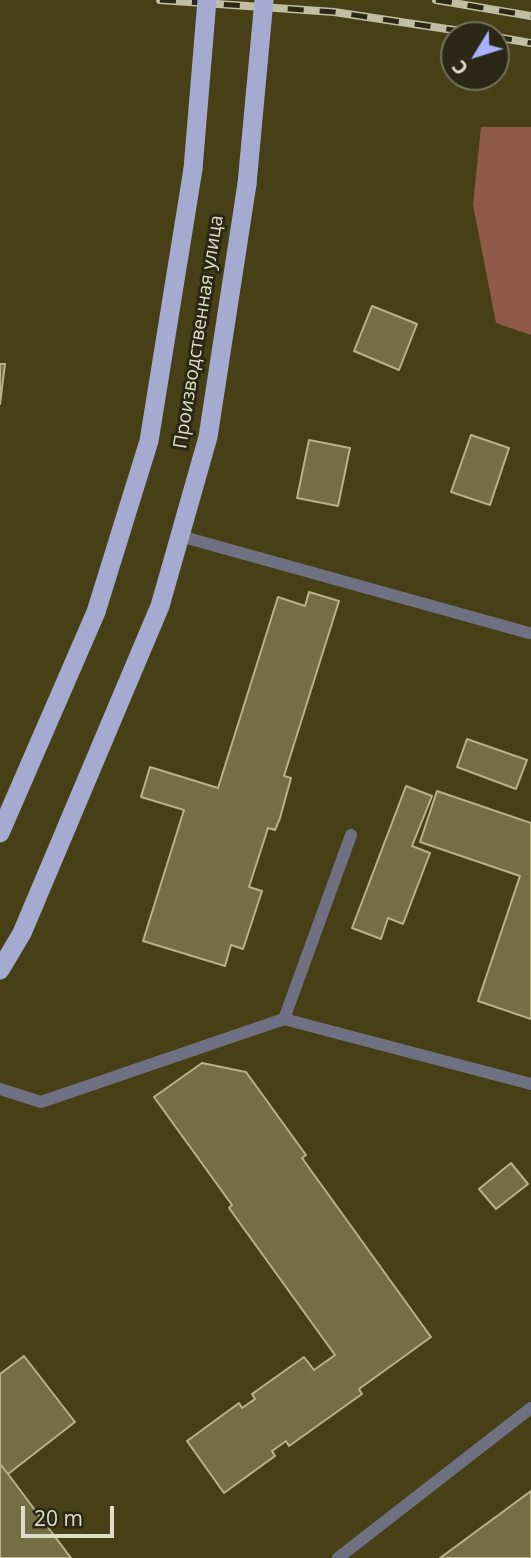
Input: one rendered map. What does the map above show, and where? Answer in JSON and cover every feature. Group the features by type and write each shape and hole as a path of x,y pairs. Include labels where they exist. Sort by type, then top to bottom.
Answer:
{"highway":[{"name":"Производственная улица","path":"0,833 96,612 149,441 193,169 207,0"},
{"name":"Производственная улица","path":"0,970 22,933 160,606 208,437 247,184 264,0"}],"lane":[{"path":"180,536 529,634"},
{"path":"284,1019 351,835"},
{"path":"0,1089 41,1102 284,1019 531,1084"},
{"path":"338,1558 531,1408"}],"shaded area":[{"path":"481,127 531,127 531,335 496,323 473,205"}],"building":[{"path":"372,306 417,324 399,370 354,351"},
{"path":"0,364 5,364 0,404"},
{"path":"471,435 509,448 490,505 451,492"},
{"path":"309,440 350,448 338,506 297,498"},
{"path":"309,592 339,601 284,776 291,778 280,818 275,830 268,828 249,887 262,891 243,949 231,945 225,966 143,941 184,810 141,797 150,767 218,788 278,597 305,606"},
{"path":"467,739 527,760 516,789 457,767"},
{"path":"406,786 432,796 412,846 430,853 403,924 388,918 381,939 352,928"},
{"path":"437,791 531,823 531,1019 478,1001 520,876 420,842"},
{"path":"202,1063 246,1072 306,1155 302,1158 431,1337 359,1389 362,1394 289,1446 286,1441 272,1451 275,1456 224,1493 187,1441 239,1403 242,1408 255,1399 252,1394 304,1357 314,1370 335,1355 229,1208 232,1205 154,1097"},
{"path":"511,1163 528,1184 496,1209 479,1189"},
{"path":"24,1356 75,1422 8,1474 0,1464 0,1374"},
{"path":"0,1464 8,1474 71,1558 0,1558"},
{"path":"531,1491 531,1558 440,1558"}],"railway":[{"path":"160,0 334,12 440,28"},
{"path":"436,0 531,16"},
{"path":"510,39 531,43"}]}
